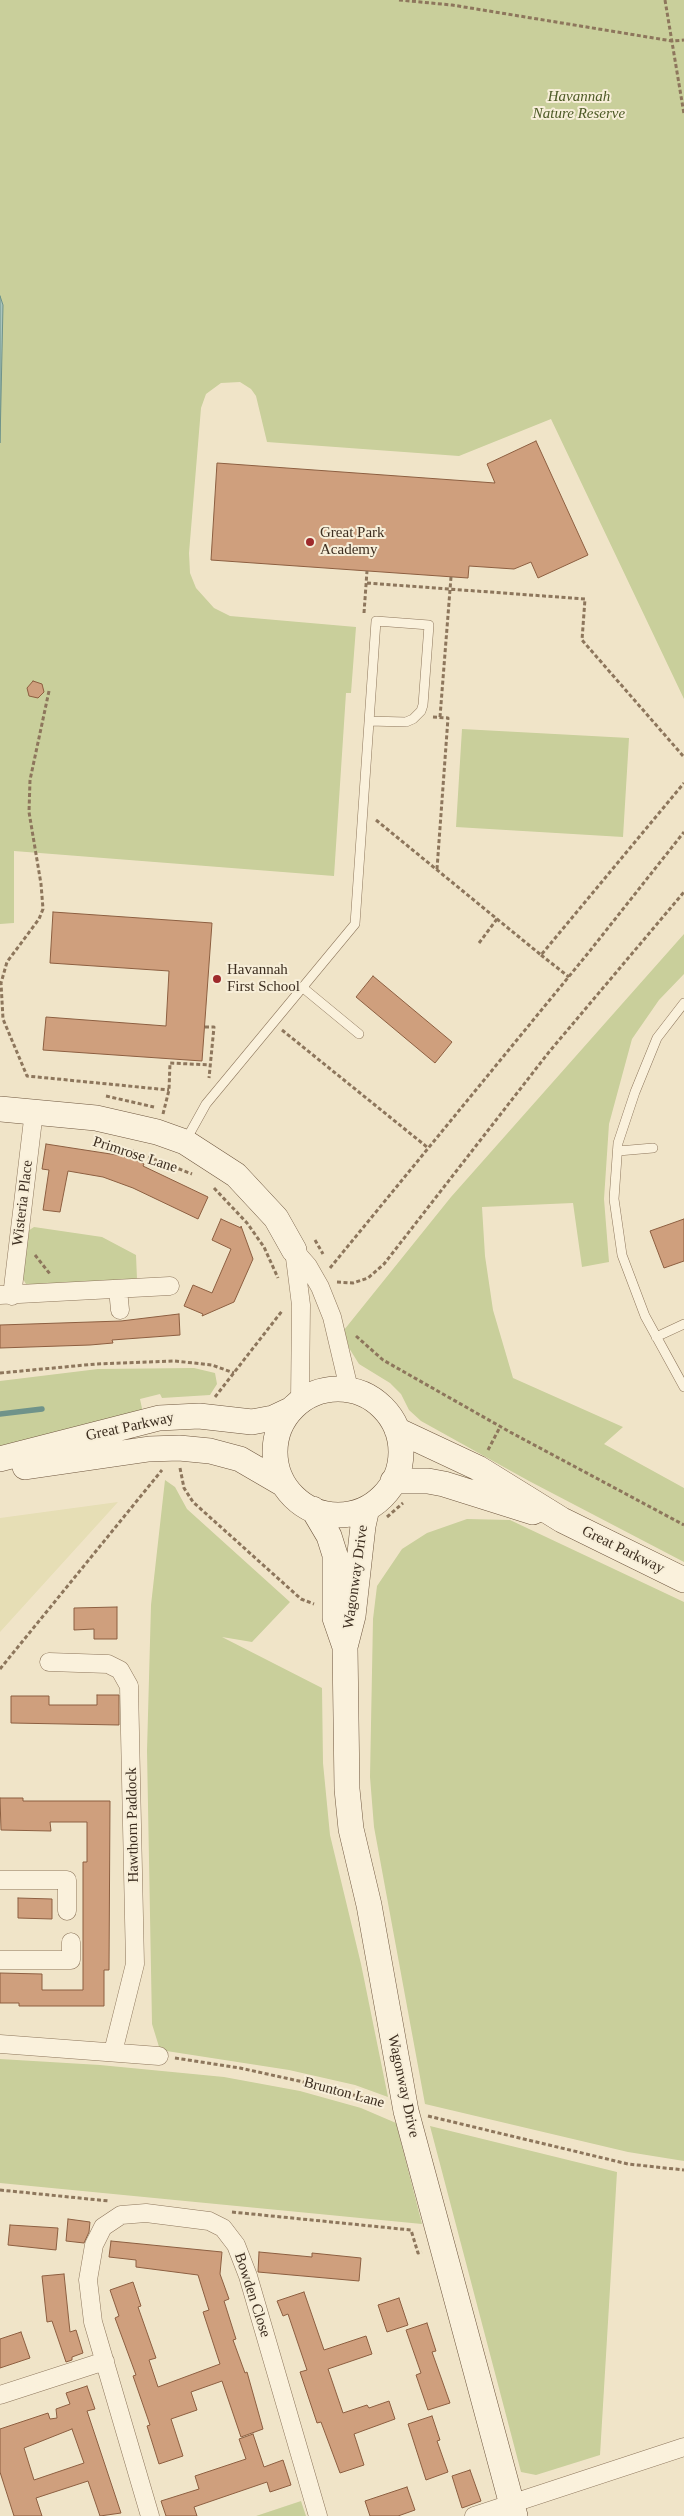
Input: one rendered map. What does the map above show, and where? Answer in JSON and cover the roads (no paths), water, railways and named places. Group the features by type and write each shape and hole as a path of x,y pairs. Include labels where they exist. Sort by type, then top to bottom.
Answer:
{"street":[{"name":"Primrose Lane","path":"0,1109 96,1118 157,1132 185,1142 236,1175 276,1218 294,1250 308,1266 320,1287 332,1317 349,1390"},
{"name":"Wisteria Place","path":"34,1111 20,1235 6,1295 170,1286"},
{"name":"Primrose Lane","path":"294,1250 301,1305 295,1406"},
{"path":"118,1289 120,1310"},
{"name":"Great Parkway","path":"0,1459 159,1418 199,1416 252,1422 273,1418 323,1390 349,1390 373,1399 383,1408 397,1430 401,1456 400,1491"},
{"path":"283,1484 278,1471 275,1445 283,1421 295,1406"},
{"name":"Great Parkway","path":"397,1430 478,1468 562,1520 684,1580"},
{"name":"Great Parkway","path":"0,1471 114,1453 179,1448 210,1451 240,1459 283,1484 291,1494 313,1510 339,1514 375,1514 386,1492 400,1491 428,1481 444,1484 562,1520"},
{"name":"Wagonway Drive","path":"313,1510 329,1536 335,1555 335,1618 344,1647 347,1789 351,1829 369,1905 406,2111 513,2510"},
{"name":"Wagonway Drive","path":"344,1647 353,1616 363,1526 375,1514"},
{"name":"Hawthorn Paddock","path":"49,1662 108,1664 120,1670 129,1686 135,1964 113,2052"},
{"path":"0,1880 67,1880 67,1911"},
{"path":"0,1960 71,1960 71,1942"},
{"path":"0,2044 159,2056"},
{"name":"Bowden Close","path":"150,2516 92,2322 88,2280 94,2245 103,2227 121,2215 146,2213 209,2221 223,2228 236,2245 248,2276 318,2516"},
{"path":"0,2395 105,2361"},
{"path":"474,2516 513,2510 684,2447"}],"lane":[{"path":"185,1142 206,1104 355,924 362,815 376,621 429,625 423,705 417,715 406,722 394,724 369,721"},
{"path":"302,987 359,1034"},
{"path":"684,1003 656,1038 635,1092 618,1143 614,1199 622,1254 645,1316 684,1387"},
{"path":"618,1151 653,1148"},
{"path":"656,1337 684,1324"}],"water":[{"path":"0,296 3,305 0,443"}],"waterway":[{"path":"0,1414 42,1409"}],"place":[{"name":"Great Park Academy","path":"310,542"},
{"name":"Havannah First School","path":"217,979"}],"park label":[{"name":"Havannah Nature Reserve","path":"579,106"}]}
